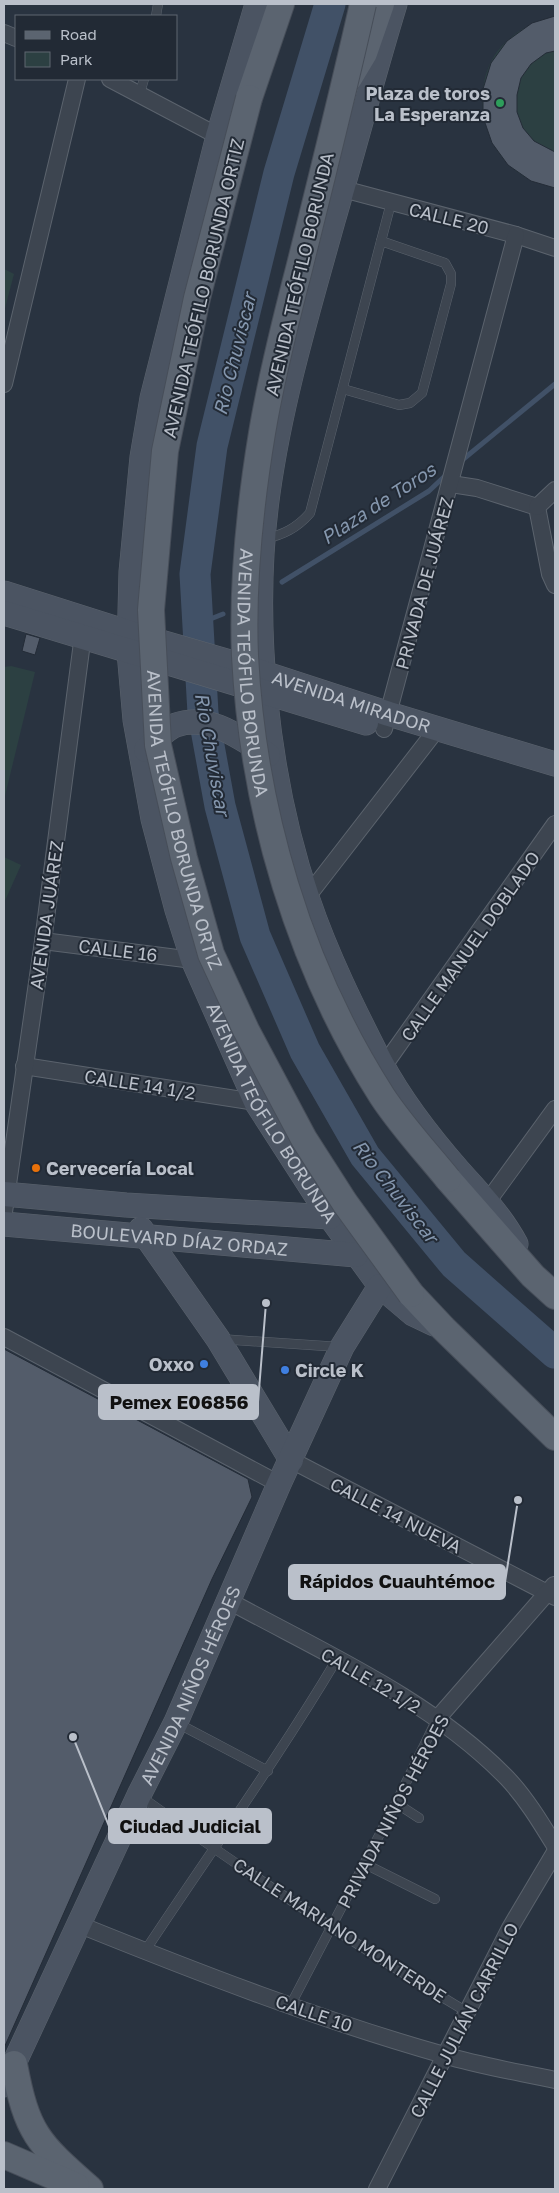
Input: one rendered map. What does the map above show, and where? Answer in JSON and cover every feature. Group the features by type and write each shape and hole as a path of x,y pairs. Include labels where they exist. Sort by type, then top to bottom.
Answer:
{"main road":[{"name":"AVENIDA TEÓFILO BORUNDA","path":"257,4 218,136 152,398 142,457 133,553 129,642 135,720 153,819 177,910 193,960 256,1102 330,1217 380,1286 413,1314 443,1328"},
{"name":"AVENIDA TEÓFILO BORUNDA ORTIZ","path":"281,4 249,98 197,298 165,451 154,551 151,610 158,745 184,858 211,954 246,1030 304,1139 346,1203 411,1294 443,1328 555,1437"},
{"name":"AVENIDA TEÓFILO BORUNDA","path":"363,4 345,85 288,310 262,430 246,570 245,654 251,729 270,825 289,900 326,995 356,1053 384,1100 448,1179 533,1276 555,1296"},
{"path":"345,85 364,53 381,4"},
{"name":"AVENIDA TEÓFILO BORUNDA","path":"395,4 308,310 278,428 268,495 261,605 265,683 273,758 307,897 344,988 383,1067 408,1107 457,1168 488,1201 514,1240 533,1276"},
{"name":"AVENIDA MIRADOR","path":"4,593 84,628 431,735 555,781"},
{"name":"AVENIDA MIRADOR","path":"4,613 84,628"},
{"path":"141,755 175,725 210,725 228,731 273,758"},
{"name":"AVENIDA MIRADOR","path":"431,735 555,764"},
{"name":"BOULEVARD DÍAZ ORDAZ","path":"5,1200 330,1217"},
{"path":"126,1206 218,1339 290,1460"},
{"name":"BOULEVARD DÍAZ ORDAZ","path":"4,1224 356,1255"},
{"name":"AVENIDA NIÑOS HÉROES","path":"9,2074 139,1796 176,1722 279,1484 342,1347 380,1286"},
{"path":"9,2074 26,2119 35,2135 47,2150 90,2189"},
{"path":"4,2155 84,2189"}],"street":[{"path":"4,384 77,80"},
{"path":"115,80 142,86 218,136"},
{"name":"CALLE 20","path":"342,190 516,235 555,248"},
{"name":"PRIVADA DE JUÁREZ","path":"386,721 451,484 516,235"},
{"path":"451,484 478,488 536,507"},
{"path":"536,507 555,490"},
{"path":"536,507 550,574 555,585"},
{"name":"AVENIDA JUÁREZ","path":"5,1200 43,941 84,628"},
{"path":"307,897 431,735"},
{"name":"CALLE MANUEL DOBLADO","path":"383,1067 555,824"},
{"name":"CALLE 16","path":"43,941 193,960"},
{"name":"CALLE 14 1/2","path":"24,1066 256,1102"},
{"path":"488,1201 555,1109"},
{"path":"4,1337 279,1484"},
{"name":"CALLE 14 NUEVA","path":"290,1460 553,1591"},
{"name":"PRIVADA NIÑOS HÉROES","path":"437,1719 553,1591"},
{"name":"CALLE 12 1/2","path":"229,1601 337,1660 437,1719 474,1747 508,1779 531,1808 555,1846"},
{"name":"CALLE JULIÁN CARRILLO","path":"377,2189 510,1928 555,1852"},
{"name":"CALLE 10","path":"80,1925 290,2006 446,2056 555,2080"}],"lane":[{"path":"264,539 294,528 310,514 391,203"},
{"path":"343,389 399,405 410,403 422,393 451,284 451,274 445,263 381,241"},
{"path":"218,1339 342,1347"},
{"path":"145,1951 212,1848 268,1771 337,1660"},
{"name":"PRIVADA NIÑOS HÉROES","path":"290,2006 396,1804 437,1719"},
{"path":"176,1722 268,1771"},
{"name":"CALLE MARIANO MONTERDE","path":"139,1796 212,1848 376,1958 468,2012"},
{"path":"396,1804 418,1818"},
{"path":"365,1864 435,1898"}],"green space":[{"name":"Plaza de toros La Esperanza","path":"555,16 555,188 536,182 513,169 497,151 484,119 483,102 484,84 488,68 496,53 519,31 536,22"},
{"path":"4,269 14,274 4,312"},
{"path":"11,666 35,672 4,800 4,667"},
{"path":"4,857 21,865 4,903"}],"building":[{"name":"Plaza de toros La Esperanza","path":"555,16 555,51 546,53 531,64 521,78 517,95 517,112 523,128 534,141 555,152 555,188 531,181 508,165 492,143 483,117 483,89 491,63 507,41 532,23"},
{"path":"26,634 40,638 35,655 22,651"},
{"path":"4,1349 248,1479 252,1497 212,1579 4,2048"}],"waterway":[{"name":"Rio Chuviscar","path":"330,4 279,173 212,446 195,574 203,713 220,806 255,936 305,1051 365,1156 454,1264 555,1353"},
{"name":"Plaza de Toros","path":"461,461 555,384"},
{"name":"Plaza de Toros","path":"282,582 429,491 447,474"},
{"name":"Plaza de Toros","path":"198,624 223,614"}],"place":[{"name":"Plaza de toros La Esperanza","path":"500,103"},
{"name":"Cervecería Local","path":"36,1168"},
{"name":"Pemex E06856","path":"266,1303"},
{"name":"Oxxo","path":"204,1364"},
{"name":"Circle K","path":"285,1370"},
{"name":"Rápidos Cuauhtémoc","path":"518,1500"},
{"name":"Ciudad Judicial","path":"73,1737"}]}
